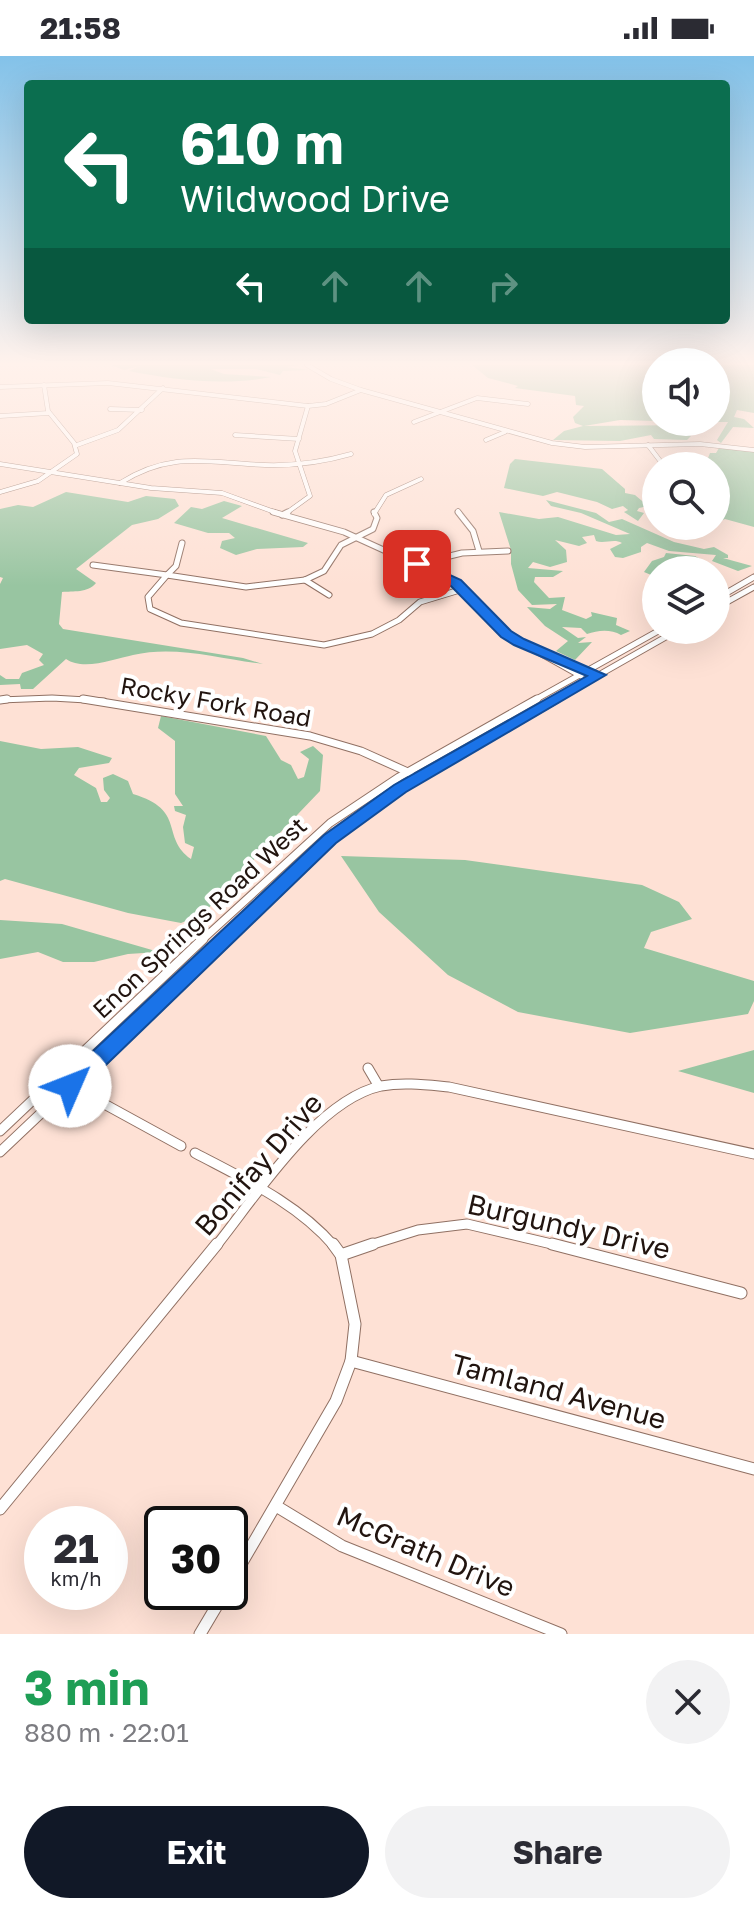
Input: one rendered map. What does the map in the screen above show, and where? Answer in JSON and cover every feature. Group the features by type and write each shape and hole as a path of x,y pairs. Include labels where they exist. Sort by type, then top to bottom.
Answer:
{"street":[{"path":"0,492 38,481 54,472 77,454 77,445 71,439"},
{"path":"77,445 98,439"},
{"path":"282,515 310,496 295,451 299,439 293,439"},
{"path":"536,439 570,446 700,444 754,450"},
{"path":"648,445 653,452"},
{"path":"120,483 142,468 165,460 204,458 254,465 298,464 351,454"},
{"path":"0,464 120,483 222,493 356,537 447,578 463,589 506,634 546,655 598,675"},
{"path":"93,565 246,587 305,580 324,571 341,545 376,525 376,505 395,489 421,479"},
{"path":"458,511 473,531 479,551"},
{"path":"182,543 176,566 148,597 150,609 181,623 324,645 372,634 399,620 420,602 463,589"},
{"path":"417,564 441,555 508,551"},
{"path":"730,591 754,577"},
{"path":"305,580 329,595"},
{"path":"730,600 754,587"},
{"name":"Enon Springs Road West","path":"0,1131 315,835 404,775 642,640"},
{"name":"Enon Springs Road West","path":"0,1152 306,859 368,810 418,778 653,644"},
{"path":"546,655 551,662 589,681"},
{"name":"Rocky Fork Road","path":"0,700 40,696 83,697 298,733 361,748 404,775 418,778"},
{"path":"368,1068 378,1085"},
{"path":"52,1081 80,1095"},
{"name":"Bonifay Drive","path":"0,1509 319,1120 342,1102 378,1085 412,1083 449,1087 754,1154"},
{"path":"97,1100 181,1146"},
{"path":"195,1153 262,1188 306,1219 341,1255 355,1324 351,1361 336,1401 248,1553"},
{"name":"Burgundy Drive","path":"341,1255 408,1232 445,1224 467,1224 624,1261 741,1293"},
{"name":"Tamland Avenue","path":"351,1361 754,1469"},
{"name":"McGrath Drive","path":"276,1506 342,1546 561,1634"},
{"path":"200,1634 214,1610"}],"green space":[{"path":"632,439 620,441 553,440"},
{"path":"719,448 754,452 754,527 730,520 730,452 717,452"},
{"path":"515,459 602,469 625,489 625,493 635,495 642,501 642,507 637,511 642,516 638,521 624,512 628,510 623,506 612,509 557,492 543,496 504,488 510,464"},
{"path":"66,492 128,502 146,496 175,499 179,506 158,519 132,525 76,569 96,583 85,590 62,592 59,624 63,629 243,658 263,664 182,652 149,652 90,664 66,659 33,689 21,689 20,684 0,685 0,675 6,679 19,679 22,673 44,665 39,660 43,654 27,645 0,649 0,584 3,578 0,577 0,509 18,505 33,507"},
{"path":"546,500 596,513 609,522 622,519 642,528 642,540 669,540 704,549 714,547 728,556 669,551 647,543 641,547 641,552 623,558 615,557 610,549 622,543 596,541 594,535 582,537 587,543 579,546 555,540 566,550 567,562 550,567 533,562 528,568 563,571 553,577 535,577 534,582 549,598 565,597 562,610 586,619 592,616 591,612 617,618 616,625 630,631 621,635 604,631 587,634 581,628 562,627 578,638 586,637 578,643 592,642 575,660 556,651 568,641 545,626 527,607 550,609 557,604 532,605 518,590 511,564 511,550 499,512 539,519 558,517 616,535 630,534 581,513 551,506"},
{"path":"224,501 242,506 222,518 308,543 303,547 257,549 236,555 220,548 222,541 235,538 229,533 208,533 174,523 191,507 202,509"},
{"path":"666,553 695,556 664,556"},
{"path":"730,560 752,566 738,571 730,568"},
{"path":"161,716 266,736 281,760 291,765 298,779 304,777 309,759 300,752 313,746 323,755 320,791 276,837 262,845 260,853 203,914 181,923 128,913 5,879 0,881 0,741 41,749 78,747 112,758 109,763 79,768 74,775 96,788 101,802 107,802 110,798 104,790 103,778 113,774 128,781 133,794 150,800 167,816 176,842 191,859 194,847 185,843 183,827 186,815 175,811 174,806 183,806 175,794 175,741 158,728"},
{"path":"341,856 465,860 642,885 679,902 692,919 651,932 644,948 754,981 754,1001 748,1014 630,1033 518,1012 448,975 379,912"},
{"path":"0,920 62,924 159,952 128,954 94,962 63,962 38,952 0,959"},
{"path":"754,1050 754,1093 678,1071"}],"route":[{"path":"70,1086 330,839 400,789 598,675 519,642 506,634 456,583 417,564"}]}
